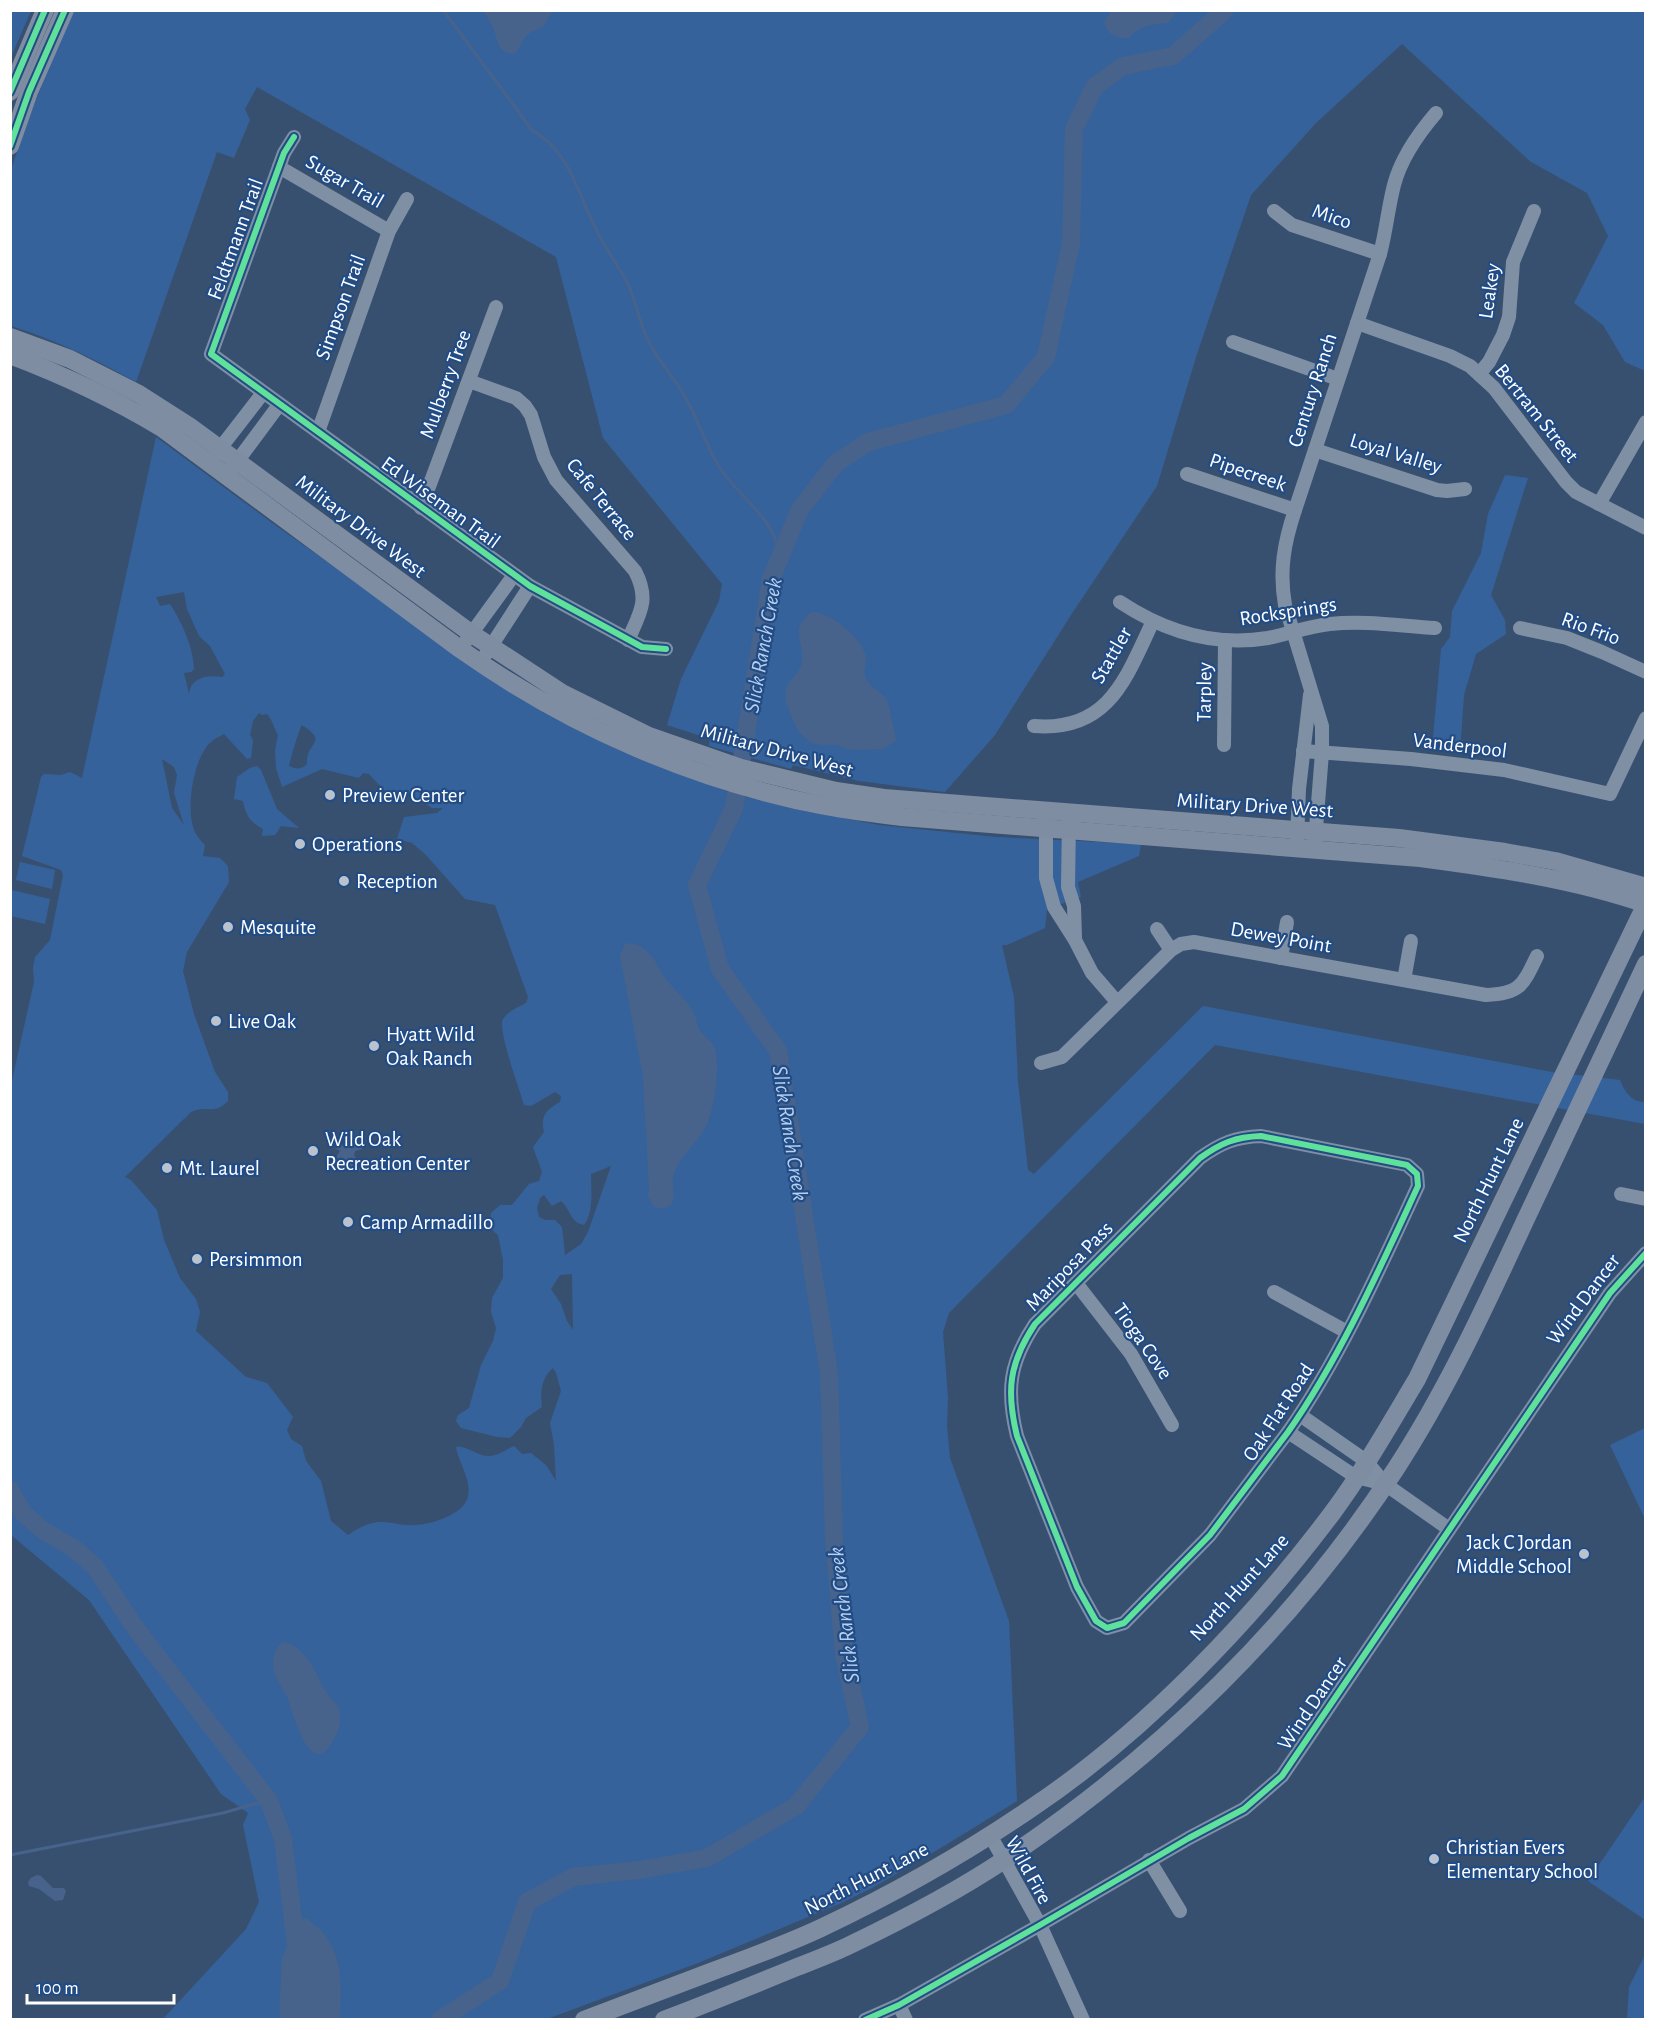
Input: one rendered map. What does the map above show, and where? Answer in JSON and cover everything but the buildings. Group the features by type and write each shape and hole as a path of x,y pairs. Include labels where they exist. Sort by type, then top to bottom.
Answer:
{"main road":[{"path":"10,92 45,10"},
{"path":"10,146 28,92 64,10"},
{"name":"Military Drive West","path":"10,337 70,359 139,394 189,426 215,456 460,649 555,709 657,757 698,762 795,790 826,806 902,817 1069,822 1296,849 1420,858 1482,866 1581,886 1646,904"},
{"name":"Military Drive West","path":"10,355 79,383 215,456"},
{"name":"Military Drive West","path":"231,469 490,648 562,693 698,762"},
{"name":"Military Drive West","path":"1069,822 1307,831 1399,838 1555,861 1646,887"},
{"name":"North Hunt Lane","path":"584,2019 820,1929 939,1867 1034,1807 1104,1753 1161,1704 1222,1642 1279,1580 1334,1510 1417,1379 1646,904"},
{"path":"664,2019 848,1946 924,1907 1005,1859 1086,1802 1118,1776 1165,1736 1251,1654 1303,1593 1385,1484 1454,1369 1646,964"},
{"path":"1486,1239 1512,1250"},
{"path":"745,1959 754,1984"}],"street":[{"name":"Century Ranch","path":"1296,849 1307,831 1319,802 1322,726 1285,605 1282,573 1285,540 1380,254 1395,183 1405,158 1436,113"},
{"name":"Feldtmann Trail","path":"211,354 279,166 288,144 294,137"},
{"name":"Sugar Trail","path":"279,166 389,231"},
{"name":"Simpson Trail","path":"318,432 389,231 407,199"},
{"name":"Mico","path":"1274,211 1292,225 1380,254"},
{"name":"Leakey","path":"1479,374 1489,362 1506,326 1509,317 1513,262 1534,211"},
{"name":"Mulberry Tree","path":"421,508 495,307"},
{"name":"Bertram Street","path":"1357,323 1450,356 1470,366 1494,388 1576,492 1646,528"},
{"path":"1233,342 1338,379"},
{"name":"Ed Wiseman Trail","path":"211,354 530,586 627,640 642,647 666,650"},
{"name":"Cafe Terrace","path":"469,381 516,398 525,406 531,415 544,458 556,480 635,572 642,584 644,599 627,640"},
{"path":"215,456 263,393"},
{"path":"231,469 279,405"},
{"path":"1599,504 1646,422"},
{"path":"238,424 255,436"},
{"name":"Loyal Valley","path":"1315,450 1437,490 1465,489"},
{"name":"Pipecreek","path":"1187,474 1295,510"},
{"path":"460,649 514,575"},
{"path":"479,662 530,586"},
{"name":"Rocksprings","path":"1120,602 1153,621 1193,636 1225,640 1253,640 1320,625 1345,623 1435,628"},
{"path":"490,609 508,621"},
{"name":"Stattler","path":"1034,726 1072,723 1089,716 1104,705 1117,692 1127,676 1153,621"},
{"name":"Rio Frio","path":"1520,628 1567,638 1646,672"},
{"name":"Tarpley","path":"1224,745 1225,640"},
{"name":"Century Ranch","path":"1310,690 1299,800 1314,850"},
{"name":"Vanderpool","path":"1303,751 1411,759 1504,770 1610,794 1646,718"},
{"path":"1299,800 1319,802"},
{"path":"1046,820 1046,878 1054,907 1092,973 1117,1002"},
{"path":"1069,822 1068,887 1074,906 1075,940"},
{"path":"1048,890 1068,887"},
{"path":"1281,958 1287,922"},
{"path":"1157,929 1171,950"},
{"path":"1404,980 1411,941"},
{"name":"Dewey Point","path":"1041,1063 1062,1057 1171,950 1181,944 1194,942 1486,995 1504,994 1518,988 1527,978 1538,956"},
{"name":"Mariposa Pass","path":"1107,1628 1096,1621 1077,1587 1017,1436 1011,1411 1010,1388 1022,1343 1035,1324 1200,1158 1225,1142 1242,1137 1261,1136 1407,1165 1417,1174"},
{"name":"Oak Flat Road","path":"1107,1628 1124,1623 1210,1535 1300,1415 1347,1332 1418,1186 1417,1174"},
{"path":"1621,1194 1646,1199"},
{"name":"Wind Dancer","path":"865,2019 899,2005 1149,1860 1244,1809 1282,1776 1610,1293 1646,1253"},
{"name":"Tioga Cove","path":"1076,1283 1131,1354 1172,1425"},
{"path":"1274,1292 1347,1332"},
{"path":"1300,1415 1366,1461 1385,1484 1449,1529"},
{"path":"1288,1432 1356,1477 1385,1484"},
{"path":"1316,1450 1327,1434"},
{"name":"Wild Fire","path":"990,1835 1040,1925 1083,2019"},
{"path":"1149,1860 1180,1911"},
{"path":"899,2005 906,2019"}],"shaded area":[{"path":"1112,10 1177,11 1168,23 1147,26 1137,30 1130,37 1121,38 1110,33 1105,26 1104,22"},
{"path":"10,11 31,11 11,57"},
{"path":"71,11 1645,11 1645,371 1625,362 1603,325 1574,303 1608,236 1587,193 1531,162 1402,44 1316,123 1251,195 1197,354 1157,486 995,735 945,792 859,781 793,765 791,769 709,746 710,739 667,725 681,679 719,601 722,584 603,438 556,257 257,87 245,109 250,120 234,158 217,152 136,382 75,351 11,326 11,170"},
{"path":"482,11 553,11 543,27 525,37 516,53 510,53 505,52 499,46 493,27"},
{"path":"156,437 353,580 655,763 734,794 800,810 879,825 996,837 1141,844 1139,856 1078,882 1081,897 1047,909 1045,928 1007,945 1002,945 1014,997 1018,1082 1028,1170 1034,1174 1203,1006 1552,1072 1620,1080 1629,1096 1645,1102 1645,1124 1215,1045 949,1313 943,1332 950,1458 1009,1621 1017,1801 872,1888 839,1904 698,1963 547,2019 163,2019 246,1929 259,1902 243,1825 248,1813 221,1794 89,1600 11,1535 11,1085 34,982 35,957 50,940 63,875 61,870 22,856 41,777 44,774 61,775 70,772 82,778","holes":["184,592 187,609 199,636 210,646 225,674 222,677 201,678 193,684 189,694 184,673 194,669 189,643 170,604 160,606 156,597","259,713 267,714 272,721 278,735 275,750 276,768 282,787 322,769 359,778 363,773 369,774 396,803 401,803 409,793 432,808 443,808 437,813 404,817 397,839 412,843 425,854 465,899 495,905 528,997 526,1003 505,1016 502,1025 506,1047 524,1105 531,1106 555,1092 561,1096 560,1102 545,1114 544,1132 533,1147 542,1172 539,1181 529,1184 512,1205 500,1205 491,1213 491,1225 498,1235 503,1260 503,1278 492,1298 491,1312 496,1328 493,1341 481,1365 469,1408 458,1415 456,1421 461,1428 510,1438 526,1418 542,1407 542,1386 546,1376 553,1368 561,1391 550,1423 556,1481 546,1465 531,1453 522,1454 514,1446 490,1456 456,1447 468,1484 466,1502 454,1513 429,1523 410,1525 377,1522 348,1535 331,1521 321,1481 306,1461 302,1446 291,1439 287,1430 293,1417 267,1383 246,1377 196,1331 200,1312 196,1299 180,1278 164,1240 157,1210 131,1180 125,1177 191,1112 218,1108 228,1101 228,1092 215,1072 194,1014 183,971 187,952 229,882 228,866 220,858 203,856 205,845 192,825 191,799 195,771 205,748 213,740 224,734 247,759 251,758 253,740 250,735 253,721","302,725 315,739 307,757 307,764 294,768 289,766","162,759 174,767 177,775 174,793 184,825 172,808","611,1166 588,1232 581,1244 565,1255 562,1227 555,1220 545,1220 539,1217 537,1208 540,1198 544,1195 552,1206 561,1201 575,1221 584,1225 591,1207 591,1174","572,1274 573,1330 551,1289 560,1275"]},
{"path":"1505,475 1528,478 1491,595 1505,620 1506,634 1476,654 1464,695 1460,751 1432,748 1441,649 1450,637 1452,611 1481,553 1488,514"},
{"path":"812,612 836,621 860,643 866,660 865,676 887,700 895,733 896,740 884,749 851,750 838,745 820,745 809,741 794,723 785,693 802,662 799,636 801,624"},
{"path":"257,766 261,770 277,809 299,828 281,826 275,835 262,836 263,829 249,818 243,801 234,799 237,777"},
{"path":"20,862 55,870 52,889 16,880"},
{"path":"11,890 50,899 45,924 11,916"},
{"path":"632,943 646,950 654,959 663,976 689,1005 700,1031 716,1052 717,1070 711,1111 705,1128 678,1164 673,1178 673,1202 665,1208 654,1207 648,1196 643,1077 620,956 625,944"},
{"path":"357,1134 365,1140 362,1149 355,1151 354,1156 363,1162 363,1169 353,1171 346,1164 337,1169 332,1164 340,1151 335,1148 337,1143 346,1145 349,1138"},
{"path":"1645,1428 1645,1519 1610,1445"},
{"path":"284,1642 305,1655 340,1712 338,1731 329,1747 321,1753 314,1753 302,1738 288,1699 273,1669 274,1655 277,1648"},
{"path":"1645,1797 1645,1920 1588,1881"},
{"path":"37,1875 53,1888 64,1888 66,1891 63,1900 55,1901 39,1889 29,1886 28,1882"},
{"path":"306,1918 324,1934 335,1953 340,1975 340,2019 279,2019 282,1958 297,1921"},
{"path":"1645,1955 1645,2019 1627,2019 1629,1987"}],"waterway":[{"path":"443,10 532,130 545,139 563,160 597,231 627,282 653,349 684,395 720,468 771,529 780,556"},
{"name":"Slick Ranch Creek","path":"440,2020 500,1981 527,1902 573,1877 639,1870 707,1858 796,1806 860,1727 844,1654 834,1539 829,1373 778,1051 720,969 697,885 734,808 771,579 799,511 835,464 868,442 1006,405 1046,357 1071,243 1074,129 1095,86 1123,66 1173,56 1225,10"},
{"path":"10,1490 23,1513 44,1531 75,1549 95,1567 136,1629 269,1801 283,1839 297,1952"},
{"path":"10,1855 223,1813 269,1801"}],"cycle path":[{"path":"10,92 45,10"},
{"path":"10,146 29,92 65,10"},
{"path":"294,137 284,153 211,354 530,586 642,647 666,649"},
{"path":"1261,1136 1407,1165 1417,1174 1418,1186 1342,1343 1288,1432 1210,1535 1124,1623 1107,1628 1096,1621 1077,1587 1017,1436 1011,1391 1015,1365 1026,1338 1035,1324 1200,1158 1229,1142 1261,1136"},
{"path":"865,2020 899,2005 1189,1838 1244,1809 1282,1776 1610,1293 1646,1253"}],"place":[{"name":"Preview Center","path":"330,795"},
{"name":"Operations","path":"300,844"},
{"name":"Reception","path":"344,881"},
{"name":"Mesquite","path":"228,927"},
{"name":"Live Oak","path":"216,1021"},
{"name":"Hyatt Wild Oak Ranch","path":"374,1046"},
{"name":"Wild Oak Recreation Center","path":"313,1151"},
{"name":"Mt. Laurel","path":"167,1168"},
{"name":"Camp Armadillo","path":"348,1222"},
{"name":"Persimmon","path":"197,1259"},
{"name":"Jack C Jordan Middle School","path":"1584,1554"},
{"name":"Christian Evers Elementary School","path":"1434,1859"}]}
